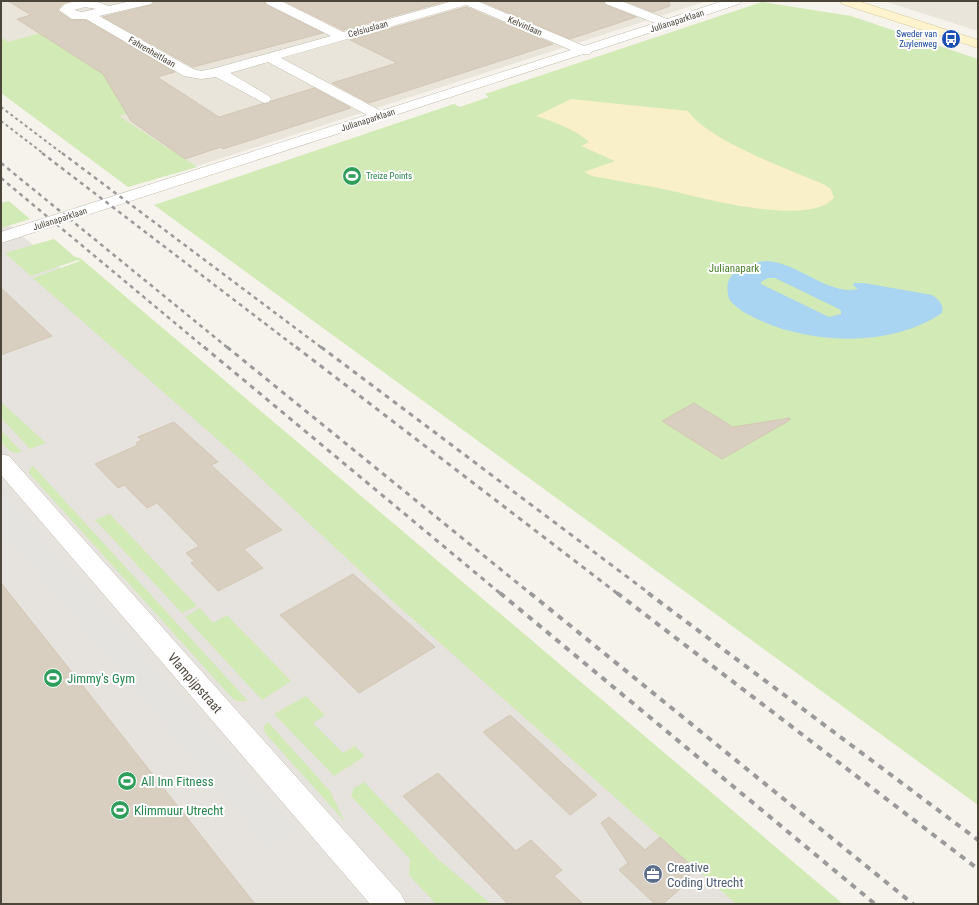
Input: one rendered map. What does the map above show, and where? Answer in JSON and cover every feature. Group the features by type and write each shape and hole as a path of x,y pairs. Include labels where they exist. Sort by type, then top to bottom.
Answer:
{"main road":[{"path":"846,1 978,44"}],"street":[{"path":"108,10 97,4 87,3 69,7 65,10 76,16 89,15 147,1"},
{"path":"271,1 341,36"},
{"name":"Celsiuslaan","path":"218,72 466,1"},
{"name":"Kelvinlaan","path":"466,1 584,51"},
{"path":"610,1 669,24"},
{"name":"Julianaparklaan","path":"1,238 669,24 735,1"},
{"name":"Fahrenheitlaan","path":"89,15 189,73 201,75 218,72"},
{"path":"269,57 380,116"},
{"path":"218,72 264,99"},
{"name":"Vlampijpstraat","path":"1,461 390,904"}],"shaded area":[{"path":"1,1 707,1 188,169 1,42"},
{"path":"884,1 978,1 978,31"},
{"path":"1,218 263,437 788,904 1,904"},
{"path":"1,490 297,833 294,832 268,849 1,529"}],"green space":[{"name":"Julianapark","path":"762,2 851,16 978,59 978,805 154,205 454,104 460,107 489,97 485,94"},
{"path":"41,33 182,97 119,116 197,167 128,187 1,93 1,37 8,42"},
{"path":"9,201 30,219 1,228 1,203"},
{"path":"54,239 75,257 80,258 843,904 736,904 397,605 241,460 33,278 80,261 78,260 31,276 5,253"},
{"path":"1,402 46,443 30,449 1,418"},
{"path":"1,430 22,452 12,452 1,442"},
{"path":"33,466 248,701 236,701 233,699 29,473 30,468"},
{"path":"110,514 197,606 182,613 95,520"},
{"path":"200,608 213,623 227,615 291,681 262,700 185,617"},
{"path":"306,696 325,715 313,723 343,753 355,746 365,756 334,776 274,714"},
{"path":"268,722 330,791 345,822 265,733 264,726"},
{"path":"364,782 438,859 491,904 436,904 409,875 410,859 351,796 354,788"}],"sand":[{"path":"571,99 688,111 698,122 731,144 825,185 831,189 834,198 821,206 803,210 781,211 708,200 662,189 592,176 584,172 615,161 581,146 589,142 577,133 557,123 536,116"}],"water":[{"path":"766,261 778,263 790,267 835,288 847,290 858,289 853,285 854,283 864,283 932,295 940,302 942,313 922,324 900,332 876,337 852,339 827,338 780,328 747,314 735,306 729,299 728,285 731,276 744,266","holes":["768,278 775,278 839,309 841,314 829,317 761,284 761,282"]}],"building":[{"path":"8,1 70,1 64,3 58,11 71,20 86,20 175,72 157,77 219,117 314,88 351,108 223,149 221,147 185,159 131,121 103,74 17,19 31,15"},
{"path":"154,1 264,1 266,5 323,33 193,67 103,17 151,5"},
{"path":"284,1 447,1 343,30"},
{"path":"481,1 603,1 605,5 636,17 570,39"},
{"path":"625,1 669,1 670,6 653,12"},
{"path":"466,7 553,44 369,103 332,83 397,63 350,40"},
{"path":"1,288 52,336 1,355"},
{"path":"694,403 733,427 790,418 790,420 722,459 662,421"},
{"path":"174,422 218,462 211,465 282,530 244,549 263,568 218,591 191,563 194,561 186,553 199,546 157,503 147,508 124,485 118,488 95,464 138,445 136,443 142,440 138,437"},
{"path":"353,574 435,647 359,693 280,615"},
{"path":"1,583 94,700 255,904 1,904"},
{"path":"510,715 597,795 570,815 483,732"},
{"path":"438,773 516,851 531,840 562,870 554,876 583,904 508,904 403,796"},
{"path":"609,817 645,850 660,837 696,870 676,885 680,889 663,904 655,904 619,870 628,863 601,823"}],"railway":[{"path":"1,107 63,154"},
{"path":"1,121 44,154"},
{"path":"42,153 297,348"},
{"path":"62,153 322,348"},
{"path":"1,163 228,348"},
{"path":"1,178 205,348"},
{"path":"204,347 501,594"},
{"path":"227,347 531,594"},
{"path":"296,347 618,594"},
{"path":"321,347 650,594"},
{"path":"500,593 875,904"},
{"path":"530,593 913,904"},
{"path":"617,593 978,869"},
{"path":"648,593 978,840"}],"place":[{"name":"Sweder van Zuylenweg","path":"951,39"},
{"name":"Treize Points","path":"352,176"},
{"name":"Jimmy's Gym","path":"53,678"},
{"name":"All Inn Fitness","path":"127,781"},
{"name":"Klimmuur Utrecht","path":"120,810"},
{"name":"Creative Coding Utrecht","path":"653,874"}]}
